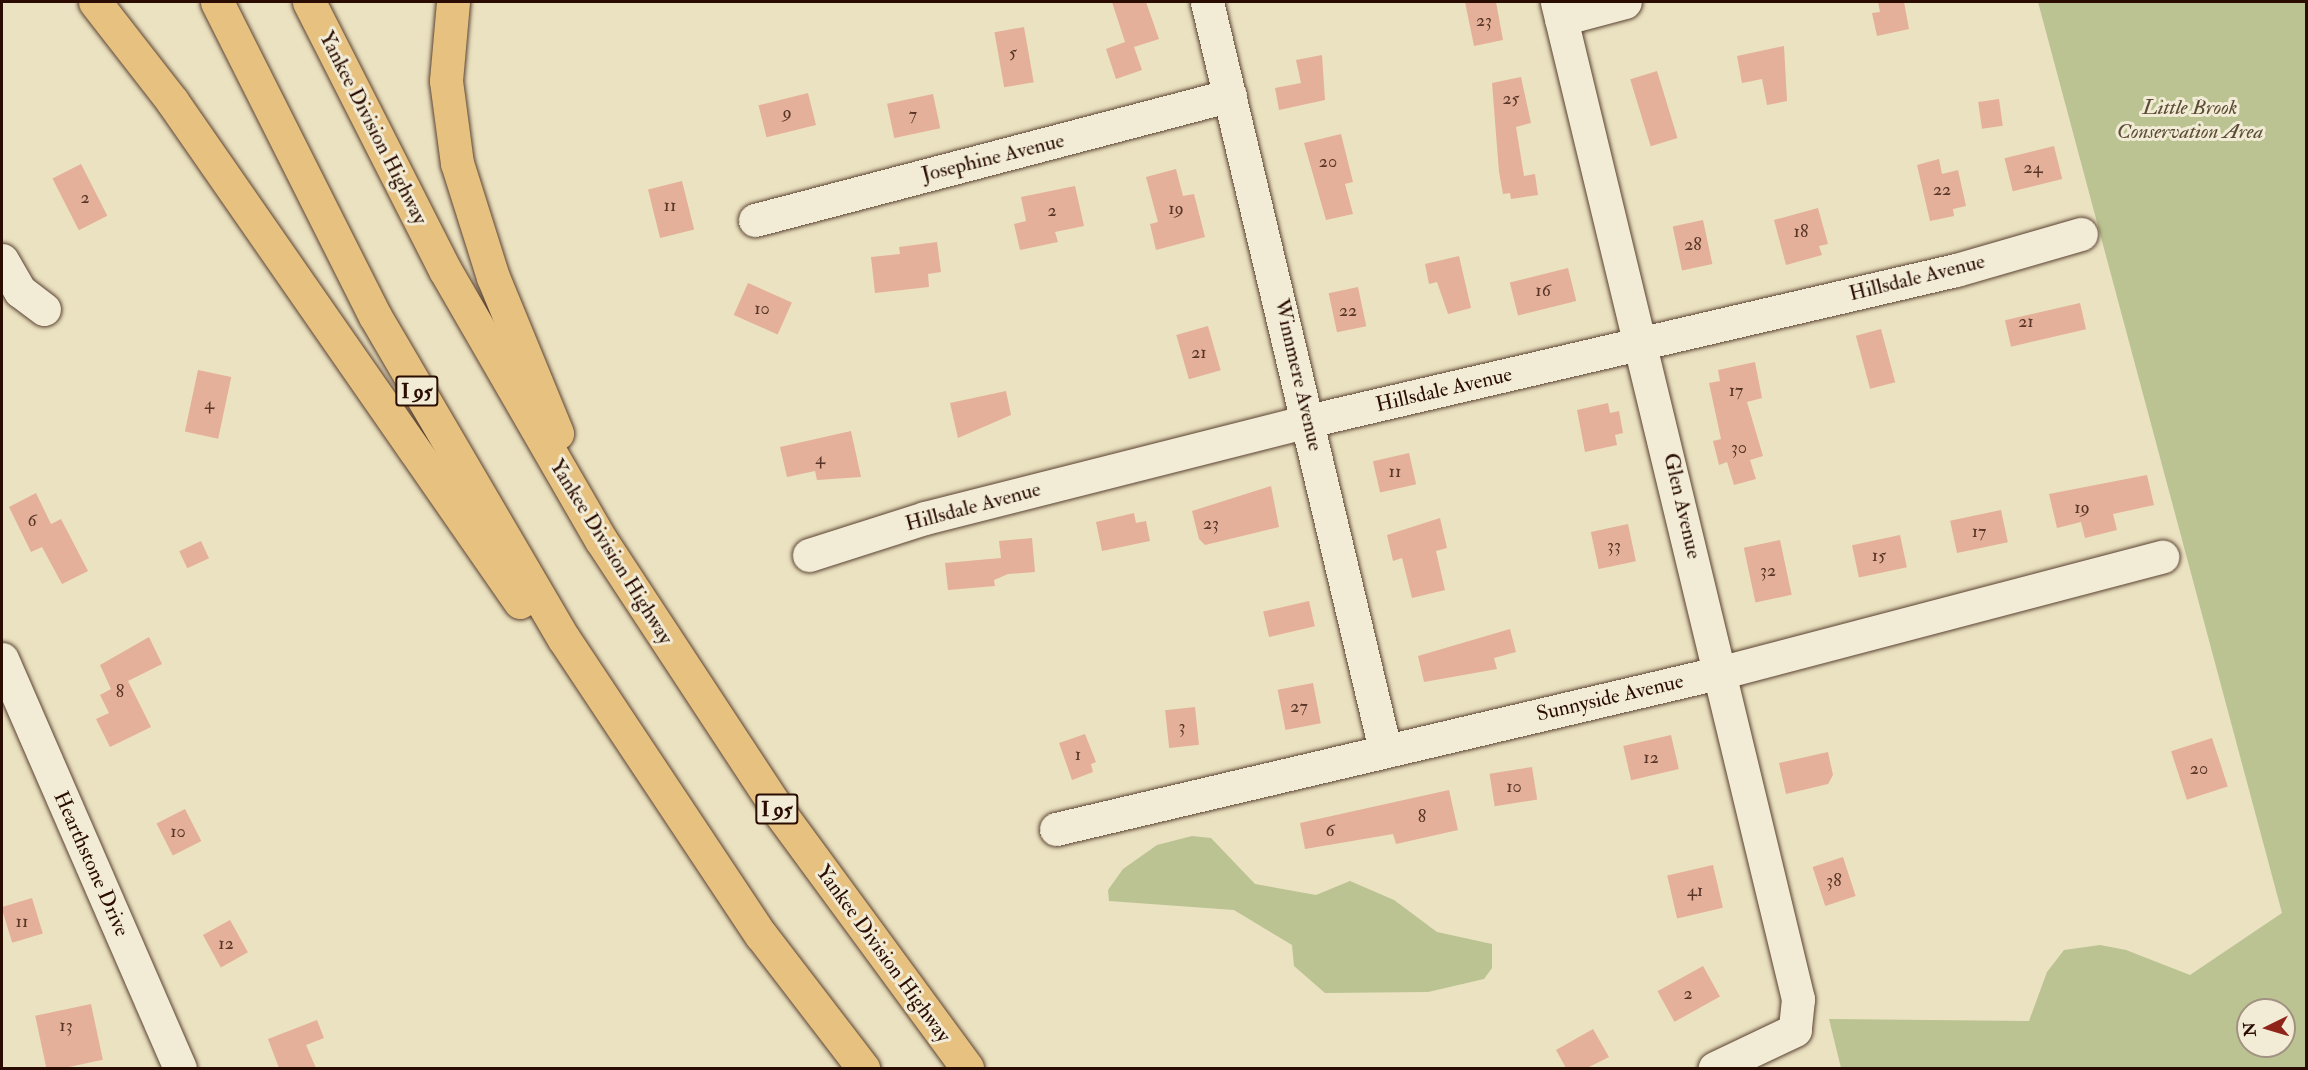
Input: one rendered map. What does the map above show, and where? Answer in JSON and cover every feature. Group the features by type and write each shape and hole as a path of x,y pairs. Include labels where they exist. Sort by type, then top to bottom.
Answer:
{"highway":[{"path":"95,2 250,213 468,533 646,763"},
{"name":"I 95","path":"217,2 318,207 443,439 646,763 761,935 863,1068"},
{"name":"Yankee Division Highway","path":"309,2 445,270 601,540 780,813 967,1068"},
{"path":"453,2 446,81 465,198 601,540"}],"street":[{"name":"Winnmere Avenue","path":"1207,2 1385,750"},
{"path":"1559,10 1625,2"},
{"name":"Glen Avenue","path":"1559,10 1721,672 1799,1012 1794,1030 1715,1068"},
{"name":"Josephine Avenue","path":"755,220 1230,95"},
{"name":"Hillsdale Avenue","path":"809,555 925,518 1308,422 1956,270 2081,234"},
{"path":"2,260 20,291 44,309"},
{"name":"Sunnyside Avenue","path":"1056,829 1721,672 2162,557"},
{"name":"Hearthstone Drive","path":"2,659 180,1068"}],"green space":[{"name":"Little Brook Conservation Area","path":"2038,2 2306,2 2306,1068 1841,1068 1829,1019 2029,1021 2047,972 2064,950 2100,945 2126,950 2190,975 2282,913"},
{"path":"1192,836 1211,838 1255,884 1316,895 1350,881 1394,900 1437,932 1492,944 1492,968 1484,979 1428,992 1325,993 1294,966 1292,945 1234,910 1109,901 1108,890 1123,869 1157,845"}],"building":[{"path":"1112,2 1146,2 1159,39 1134,47 1142,70 1116,79 1106,49 1125,42"},
{"path":"1465,2 1496,2 1503,40 1474,46"},
{"path":"1878,2 1904,2 1909,29 1877,36 1872,13 1880,12"},
{"path":"1024,27 1034,82 1004,87 994,32"},
{"path":"1784,46 1787,101 1767,105 1762,79 1742,83 1737,56"},
{"path":"1322,55 1325,100 1279,110 1275,88 1301,83 1296,60"},
{"path":"1657,71 1677,138 1651,146 1630,79"},
{"path":"1521,77 1531,123 1516,127 1524,176 1535,174 1538,195 1511,199 1510,193 1503,194 1499,172 1492,83"},
{"path":"808,93 816,125 766,137 759,105"},
{"path":"933,94 940,128 894,138 887,104"},
{"path":"1999,99 2003,126 1982,129 1978,102"},
{"path":"1341,134 1353,182 1345,184 1353,214 1326,220 1304,143"},
{"path":"2054,146 2062,179 2013,191 2005,158"},
{"path":"1939,159 1942,174 1958,170 1966,206 1953,209 1954,216 1930,221 1917,165"},
{"path":"81,164 107,216 79,230 52,179"},
{"path":"1176,169 1183,196 1194,194 1205,237 1156,250 1150,224 1158,222 1146,177"},
{"path":"682,181 694,230 660,238 648,189"},
{"path":"1075,186 1084,226 1055,232 1058,242 1020,250 1014,224 1026,221 1021,197"},
{"path":"1818,208 1828,244 1819,246 1822,255 1786,265 1774,220"},
{"path":"1703,220 1712,264 1682,270 1673,226"},
{"path":"937,242 941,272 928,274 929,287 875,293 871,257 900,254 899,247"},
{"path":"1459,256 1471,308 1448,314 1437,282 1429,284 1425,264"},
{"path":"1568,268 1576,301 1518,316 1510,283"},
{"path":"748,283 792,303 778,334 734,315"},
{"path":"1358,287 1366,326 1337,332 1329,293"},
{"path":"2080,303 2086,329 2011,347 2005,320"},
{"path":"1208,326 1221,370 1189,379 1176,335"},
{"path":"1881,329 1895,382 1870,389 1856,336"},
{"path":"1755,362 1762,398 1747,402 1763,456 1750,460 1756,479 1734,485 1727,462 1719,465 1713,441 1721,439 1709,383 1720,381 1718,370"},
{"path":"198,370 231,377 218,439 185,432"},
{"path":"1006,391 1011,415 958,438 950,403"},
{"path":"1608,403 1610,413 1619,411 1623,433 1615,435 1617,445 1585,452 1577,410"},
{"path":"851,431 861,477 817,480 815,471 787,477 780,447"},
{"path":"1409,453 1416,484 1380,493 1373,461"},
{"path":"2147,475 2154,505 2113,514 2117,530 2085,538 2081,522 2057,528 2049,494"},
{"path":"1271,486 1279,527 1205,545 1199,539 1192,511"},
{"path":"36,493 51,524 61,519 88,571 62,584 42,547 31,552 9,507"},
{"path":"2001,510 2008,542 1957,553 1950,521"},
{"path":"1134,513 1136,523 1146,521 1150,541 1102,551 1096,522"},
{"path":"1440,518 1447,548 1436,551 1445,590 1412,598 1402,558 1393,561 1387,535"},
{"path":"1628,524 1636,561 1599,569 1591,532"},
{"path":"1900,535 1907,567 1859,577 1852,545"},
{"path":"1032,538 1035,572 1008,574 994,580 995,586 948,590 945,563 1001,558 999,541"},
{"path":"1780,540 1792,595 1755,602 1744,548"},
{"path":"201,541 209,558 187,568 179,551"},
{"path":"1309,601 1315,626 1269,637 1263,612"},
{"path":"1510,629 1516,652 1494,658 1497,669 1424,682 1418,656"},
{"path":"149,637 162,664 128,681 151,727 110,747 96,719 109,713 100,695 111,689 100,665"},
{"path":"1313,683 1321,723 1285,730 1278,690"},
{"path":"1195,707 1199,745 1169,748 1165,710"},
{"path":"1085,734 1096,762 1091,764 1093,772 1072,780 1059,743"},
{"path":"1671,735 1679,769 1631,780 1623,746"},
{"path":"2212,738 2228,787 2187,800 2171,751"},
{"path":"1828,752 1833,775 1828,784 1786,794 1779,763"},
{"path":"1532,767 1537,800 1495,806 1490,774"},
{"path":"1449,790 1458,830 1396,844 1393,834 1305,849 1300,823"},
{"path":"185,809 201,841 173,856 156,824"},
{"path":"1843,857 1856,896 1825,906 1813,867"},
{"path":"1713,865 1723,908 1677,918 1667,876"},
{"path":"32,898 43,933 12,943 2,907"},
{"path":"230,920 248,952 221,967 203,935"},
{"path":"1703,966 1720,997 1674,1022 1658,991"},
{"path":"91,1004 103,1060 64,1068 46,1068 35,1016"},
{"path":"317,1020 324,1038 306,1045 316,1068 279,1068 268,1039"},
{"path":"1593,1029 1609,1057 1587,1068 1566,1068 1556,1050"}]}
